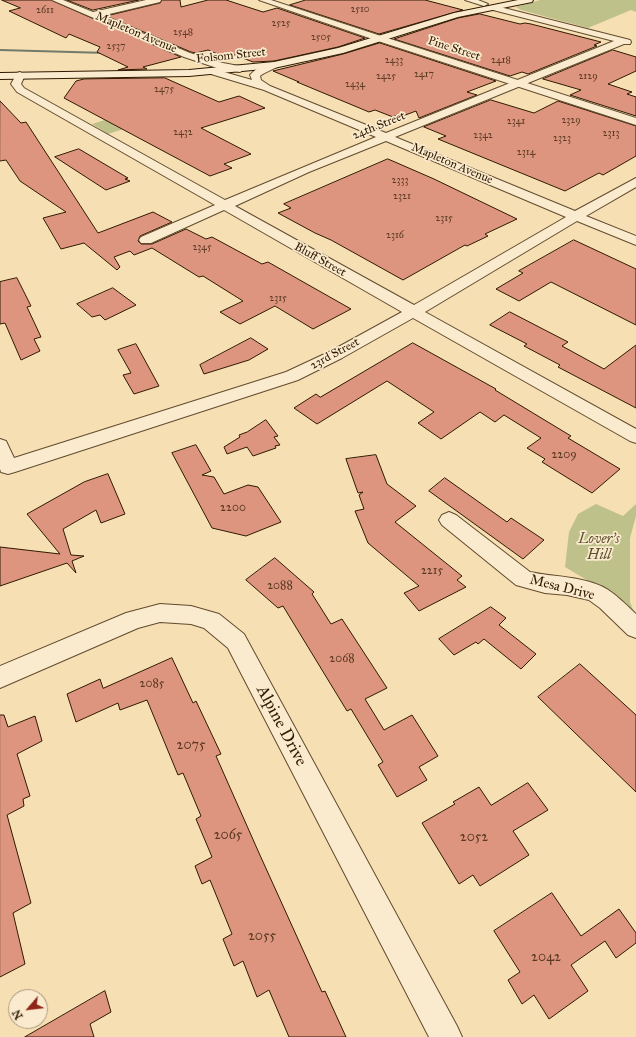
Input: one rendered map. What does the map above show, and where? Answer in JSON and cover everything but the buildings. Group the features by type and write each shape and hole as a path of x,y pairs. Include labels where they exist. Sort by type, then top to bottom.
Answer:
{"street":[{"name":"Mapleton Avenue","path":"56,0 187,55 222,66 240,69"},
{"path":"92,15 157,0"},
{"name":"Pine Street","path":"263,0 636,122"},
{"path":"463,0 474,5"},
{"name":"Folsom Street","path":"0,76 181,74 274,65 329,54 457,15 474,5 503,0"},
{"name":"Folsom Street","path":"474,5 499,9 510,2 529,0"},
{"path":"510,2 514,9 521,14"},
{"path":"499,9 636,44"},
{"name":"24th Street","path":"146,240 305,170 623,41"},
{"path":"181,74 190,70 197,64 194,60 188,58 187,55"},
{"path":"267,88 257,80 255,75 263,69 274,65"},
{"name":"Mapleton Avenue","path":"214,72 267,88 636,241"},
{"name":"Bluff Street","path":"20,75 16,84 20,90 636,437"},
{"name":"23rd Street","path":"0,445 8,466 292,376 412,312 574,216 636,182"},
{"name":"Mesa Drive","path":"449,520 524,579 545,584 567,586 595,593 608,602 636,628"},
{"name":"Alpine Drive","path":"0,677 134,620 160,613 191,615 210,621 236,640 446,1037"}],"green space":[{"path":"540,0 636,0 636,12 631,10 588,28 521,10 516,7"},
{"path":"157,104 174,113 108,134 92,124"},
{"name":"Lover's Hill","path":"596,504 623,516 636,504 636,516 630,538 630,602 636,617 602,589 565,567 569,532 578,514"}],"waterway":[{"path":"0,50 107,53"}]}
